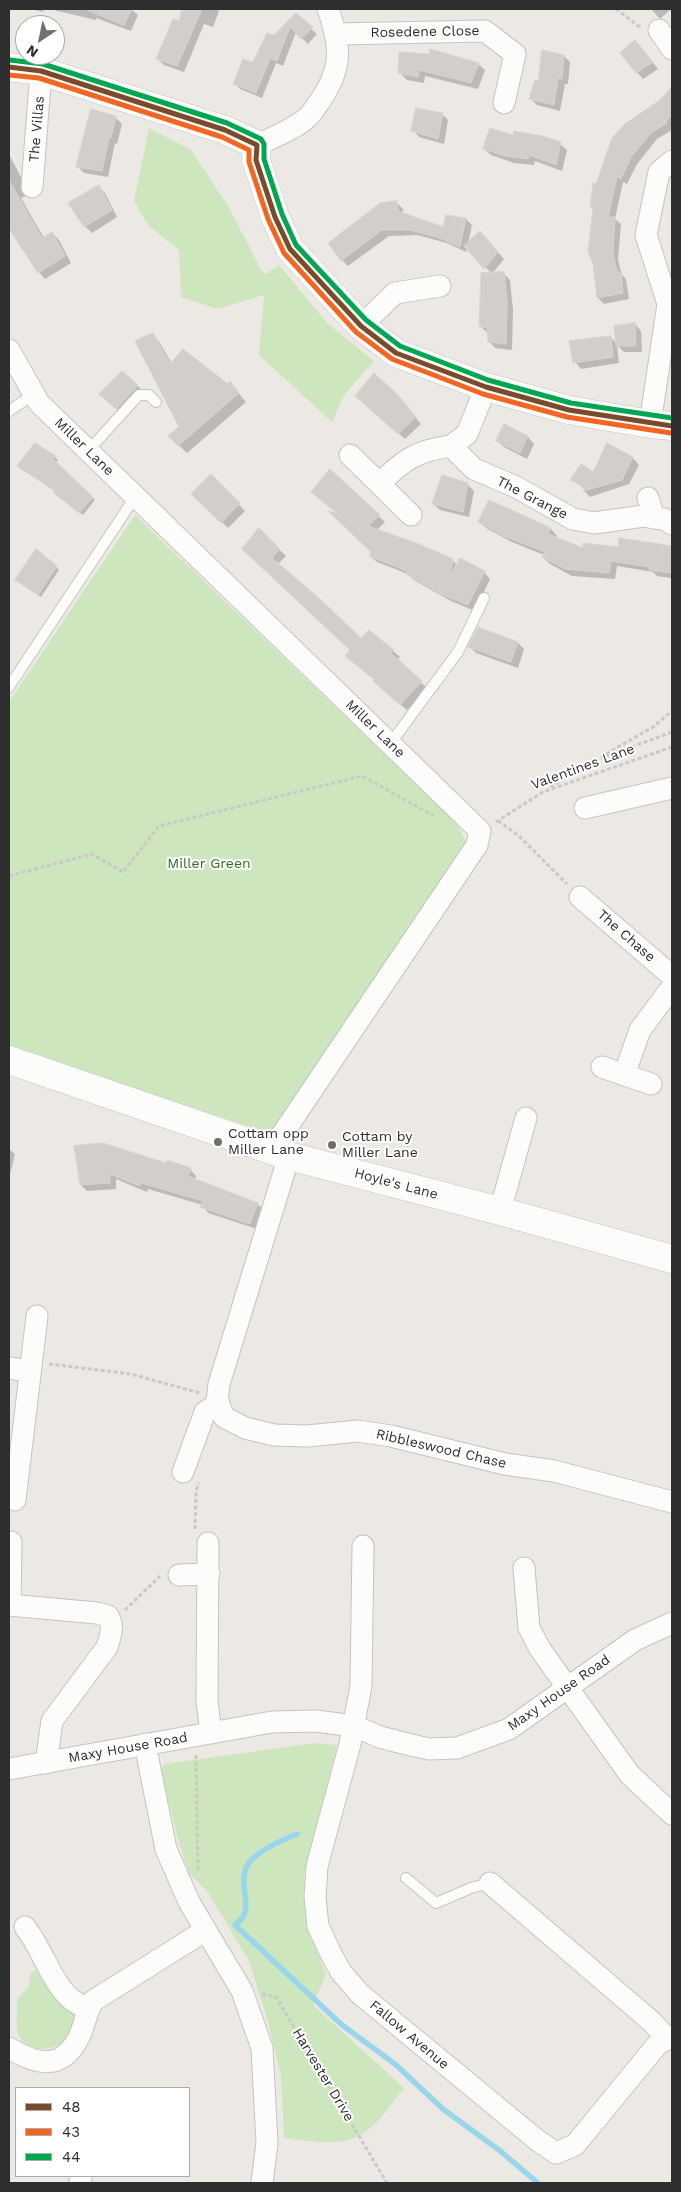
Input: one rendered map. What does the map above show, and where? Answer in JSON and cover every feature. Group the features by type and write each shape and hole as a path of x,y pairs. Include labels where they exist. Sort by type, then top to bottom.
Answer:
{"street":[{"path":"9,67 41,71 225,130 257,144 282,133 308,117 328,88 338,62 336,34 328,9"},
{"name":"Rosedene Close","path":"336,34 485,30 515,54 504,103"},
{"path":"659,30 672,49"},
{"name":"The Villas","path":"32,187 41,71"},
{"path":"257,144 256,160 274,217 290,248 361,326 396,353 486,387 569,410 661,425 670,304 646,235 659,172 672,161"},
{"path":"361,326 395,292 440,286"},
{"name":"Miller Lane","path":"9,350 39,403 390,744 489,826"},
{"path":"380,483 405,460 429,449 451,446 467,434 486,387"},
{"name":"The Grange","path":"451,446 474,469 516,487 573,519 594,523 658,513"},
{"path":"350,455 410,515"},
{"path":"585,808 672,788"},
{"path":"182,1472 205,1412 218,1399 218,1384 280,1153 489,826"},
{"name":"The Chase","path":"580,897 672,976"},
{"path":"624,1075 640,1030 672,987"},
{"name":"Hoyle's Lane","path":"9,1060 280,1153 672,1259"},
{"path":"602,1067 652,1084"},
{"path":"500,1211 526,1118"},
{"path":"15,1500 23,1367 38,1316"},
{"name":"Ribbleswood Chase","path":"218,1399 224,1417 245,1428 274,1435 307,1436 358,1432 391,1436 505,1464 554,1471 672,1502"},
{"path":"11,1542 9,1605 97,1613 108,1616 112,1623"},
{"path":"208,1543 207,1702 210,1733"},
{"path":"354,1726 361,1686 363,1546"},
{"path":"524,1568 529,1628 540,1649 630,1775 672,1814"},
{"path":"179,1575 209,1574"},
{"name":"Maxy House Road","path":"46,1763 52,1721 107,1646 111,1635 112,1623"},
{"name":"Maxy House Road","path":"9,1769 272,1722 316,1721 354,1726 380,1736 429,1749 457,1748 509,1729 635,1640 672,1623"},
{"name":"Fallow Avenue","path":"354,1726 318,1866 316,1898 318,1926 330,1952 340,1972 360,1994 537,2140 556,2153 575,2145 657,2045 669,2037 490,1883"},
{"path":"145,1744 166,1849 189,1902 242,1991 262,2048 267,2143 262,2183"},
{"path":"25,1927 35,1939 57,1980 70,1998 88,2010"},
{"path":"9,2048 28,2060 51,2063 68,2055 80,2035 93,2001 206,1930"}],"lane":[{"path":"9,411 34,394"},
{"path":"88,451 139,396 149,395 156,402"},
{"path":"9,687 135,496"},
{"path":"390,744 458,652 484,598"},
{"path":"406,1878 436,1903 471,1888 490,1883"}],"path":[{"path":"616,9 646,32 659,30"},
{"path":"543,792 653,727 672,711"},
{"path":"599,758 672,732"},
{"name":"Valentines Lane","path":"489,826 543,792 672,748"},
{"path":"9,876 92,854 123,872 159,826 362,776 436,816"},
{"path":"489,826 518,835 580,897"},
{"path":"23,1367 131,1374 218,1399"},
{"path":"194,1527 195,1517"},
{"path":"112,1623 161,1576 179,1575"},
{"path":"189,1902 198,1888 196,1754"},
{"name":"Harvester Drive","path":"242,1991 276,1997 387,2183"}],"green space":[{"path":"149,128 191,150 228,206 264,275 279,265 327,323 374,361 345,394 332,422 259,355 264,295 218,309 181,297 179,250 149,226 134,201"},
{"name":"Miller Green","path":"135,515 457,824 466,842 270,1133 9,1048 9,702"},
{"path":"316,1743 337,1745 304,1876 308,1929 326,1974 313,2005 404,2088 373,2126 359,2136 338,2142 316,2142 284,2138 281,2076 269,2025 249,1961 207,1891 189,1873 179,1843 161,1771 164,1764"},
{"path":"39,1969 57,2001 75,2013 70,2036 59,2045 43,2049 28,2046 22,2041 18,2034 17,2026 17,1999 29,1986 31,1973"}],"building":[{"path":"85,9 132,9 124,25"},
{"path":"182,9 202,9 177,66 156,59 173,19 179,21"},
{"path":"296,13 313,27 301,39 290,27 277,61 270,58 256,93 233,84 243,59 253,62 267,33 274,35"},
{"path":"635,40 653,62 636,73 620,53"},
{"path":"430,49 479,63 471,83 419,70 418,77 398,73 399,52 429,54"},
{"path":"542,50 564,55 562,79 558,78 554,105 529,99 535,80 538,81"},
{"path":"672,87 672,116 666,120 667,123 651,133 631,157 621,179 617,177 608,217 615,217 613,253 617,272 621,272 623,293 597,298 593,264 588,252 593,207 590,207 593,183 596,184 612,138 625,124 660,100"},
{"path":"416,108 443,113 438,139 411,131"},
{"path":"91,109 116,116 102,171 76,167"},
{"path":"490,128 513,135 514,131 542,136 561,142 556,165 529,155 528,159 506,156 483,149"},
{"path":"9,180 42,238 52,232 65,256 38,273 9,229"},
{"path":"99,185 112,210 84,227 68,203"},
{"path":"397,201 398,211 443,227 446,215 466,218 460,247 440,238 410,230 382,230 341,261 328,243 380,203"},
{"path":"480,231 498,252 484,269 464,246"},
{"path":"504,272 507,303 506,344 488,342 487,328 479,326 481,273"},
{"path":"635,323 636,346 616,346 614,326"},
{"path":"153,333 170,364 183,349 228,384 230,381 239,393 178,446 168,436 179,427 135,341"},
{"path":"611,336 613,357 573,363 569,341"},
{"path":"122,371 138,385 116,409 99,394"},
{"path":"374,373 398,395 416,417 398,434 355,396"},
{"path":"504,424 528,436 520,453 496,441"},
{"path":"35,443 56,456 53,459 93,497 79,513 54,493 55,491 17,466"},
{"path":"607,443 633,457 622,480 583,491 585,487 570,480 581,464 593,472"},
{"path":"330,469 380,515 368,526 419,544 453,559 450,575 460,558 485,571 468,605 443,595 406,574 407,571 369,556 371,552 328,511 337,513 311,492"},
{"path":"211,474 240,503 221,523 191,494"},
{"path":"442,475 468,483 463,512 432,504"},
{"path":"489,500 551,528 548,534 583,548 583,543 618,547 619,538 672,546 672,573 611,561 609,573 565,569 542,557 545,552 504,536 478,522"},
{"path":"259,528 280,549 272,558 320,599 361,638 369,630 394,650 391,653 422,681 400,705 373,681 375,680 345,656 350,650 242,549"},
{"path":"36,549 57,566 38,595 15,580"},
{"path":"478,627 518,642 511,662 468,647"},
{"path":"103,1143 166,1163 167,1160 191,1168 188,1176 258,1203 250,1224 200,1207 203,1201 141,1183 140,1186 110,1174 110,1183 80,1185 74,1146"}],"waterway":[{"path":"297,1834 262,1851 247,1866 244,1874 245,1912 242,1919 235,1925 342,2025 395,2064 443,2109 499,2150 538,2183"}],"transit line":[{"name":"44","path":"10,60 43,64 227,123 261,139 264,144 264,159 282,214 296,245 366,320 400,346 488,380 571,403 672,418"},
{"name":"48","path":"9,67 41,71 225,130 257,145 256,160 275,217 290,249 361,326 396,353 486,387 569,410 672,426"},
{"name":"43","path":"9,75 39,78 222,137 249,150 249,162 268,219 284,253 356,332 392,359 483,394 567,417 671,433"}],"place":[{"name":"Cottam opp Miller Lane","path":"218,1142"},
{"name":"Cottam by Miller Lane","path":"332,1145"}]}
